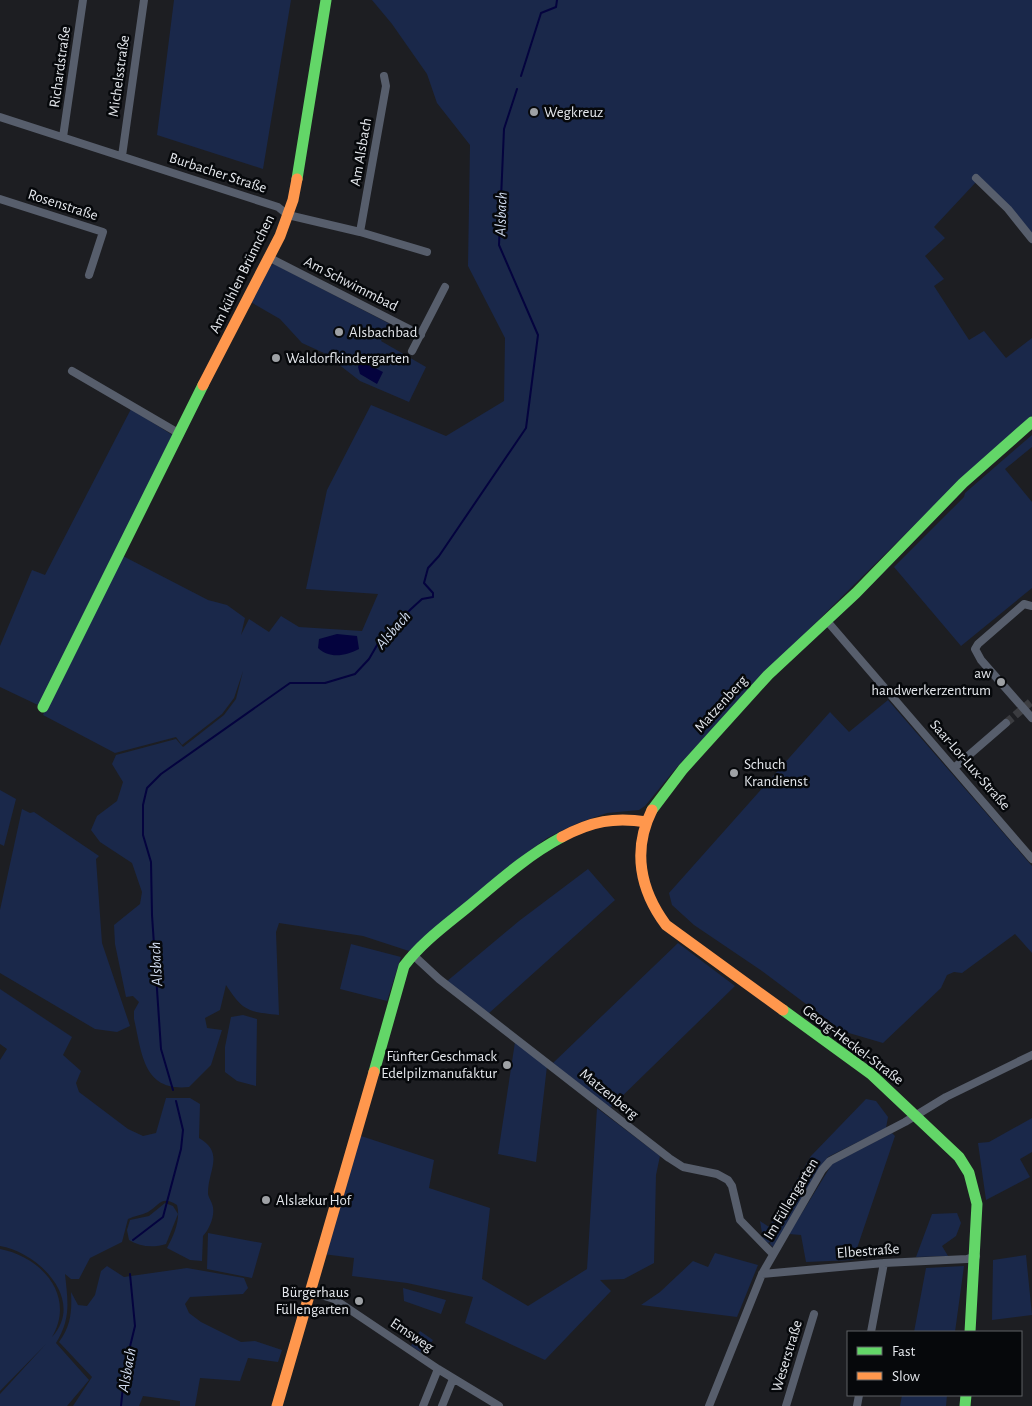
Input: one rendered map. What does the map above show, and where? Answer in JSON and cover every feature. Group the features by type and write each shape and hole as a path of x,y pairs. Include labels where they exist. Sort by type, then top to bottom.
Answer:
{"street":[{"name":"Richardstraße","path":"63,137 83,0"},
{"name":"Michelsstraße","path":"122,156 144,0"},
{"name":"Am kühlen Brünnchen","path":"42,708 261,269 270,258 288,215 293,200 326,0"},
{"name":"Am Alsbach","path":"360,232 386,86 384,76"},
{"name":"Burbacher Straße","path":"0,117 278,207 288,215 360,232 427,252"},
{"path":"976,178 1008,209 1032,239"},
{"name":"Rosenstraße","path":"0,199 102,232 89,275"},
{"name":"Am Schwimmbad","path":"270,258 421,335"},
{"path":"412,351 445,287"},
{"path":"72,371 180,434"},
{"name":"Matzenberg","path":"647,822 660,798 689,762 766,676 827,621 971,477 1032,422"},
{"path":"1032,606 1024,604 978,644 975,649 981,660 1032,718"},
{"name":"Saar-Lor-Lux-Straße","path":"827,621 1032,859"},
{"path":"954,768 1006,723"},
{"path":"276,1406 404,966 412,954 536,852 561,838 593,824 617,817 647,822"},
{"name":"Georg-Heckel-Straße","path":"647,822 640,852 641,876 651,903 666,925 871,1074 916,1114 959,1157 969,1173 977,1204 976,1256 970,1331"},
{"name":"Matzenberg","path":"412,954 439,979 646,1143 683,1167 717,1174 728,1180 732,1186 740,1220 773,1254"},
{"name":"Im Füllengarten","path":"709,1406 762,1274 822,1170 830,1161 994,1072 1032,1055"},
{"name":"Elbestraße","path":"762,1274 884,1263 967,1259 976,1256"},
{"path":"871,1331 884,1263"},
{"name":"Emsweg","path":"308,1291 334,1299 438,1369 499,1406"},
{"name":"Weserstraße","path":"786,1406 814,1314"},
{"path":"423,1406 438,1369"},
{"path":"442,1406 454,1379"}],"shaded area":[{"path":"174,0 291,0 263,169 157,135"},
{"path":"372,0 1032,0 1032,244 1016,221 977,181 934,227 945,238 925,256 944,279 934,286 969,340 984,331 1006,358 1032,338 1032,416 967,473 762,676 677,767 645,806 639,810 607,813 578,823 547,838 512,864 409,951 363,936 279,923 276,932 279,1015 260,1013 247,1009 237,1000 226,985 220,1010 205,1018 207,1028 222,1030 211,1065 189,1087 174,1087 162,1083 153,1077 147,1068 134,1019 134,1011 139,1002 133,996 126,997 115,944 114,925 140,904 142,892 132,863 100,842 91,830 97,816 117,801 123,782 112,764 116,755 176,739 183,747 224,715 236,699 243,671 234,698 222,714 182,745 176,737 115,753 43,715 121,555 208,600 227,605 245,618 241,635 249,619 269,632 281,616 299,627 362,631 378,594 306,589 327,490 371,405 446,436 504,401 505,338 468,266 470,145 437,103 427,74 392,24"},
{"name":"Alsbachbad","path":"274,264 390,324 381,341 426,367 409,402 360,381 324,353 302,343 280,319 249,301 268,266"},
{"path":"364,353 368,355 365,361 367,364 383,372 377,384 360,374 358,367"},
{"path":"131,409 174,436 40,706 0,687 0,646 32,570 45,575"},
{"path":"1032,435 1032,447 1005,469 1032,502 1032,588 961,646 894,567 964,497 965,493"},
{"path":"337,634 357,636 359,649 349,653 332,655 318,648 319,639"},
{"path":"888,700 1032,866 1032,953 1015,934 962,973 954,972 947,975 941,988 883,1043 842,1031 762,971 694,925 672,905 669,893 830,712 849,732"},
{"path":"0,790 16,799 4,846 0,844"},
{"path":"22,809 30,813 34,812 99,856 96,859 102,943 130,1026 117,1032 95,1029 0,973 0,910"},
{"path":"588,869 615,900 488,1014 446,982 519,921"},
{"path":"678,943 735,986 609,1109 553,1063"},
{"path":"351,944 401,957 387,1001 340,989"},
{"path":"0,989 72,1037 63,1055 81,1071 76,1083 79,1092 128,1129 143,1136 156,1133 166,1098 190,1098 200,1104 199,1138 207,1144 213,1156 208,1196 212,1203 213,1216 203,1236 202,1261 190,1260 167,1248 176,1227 178,1210 177,1205 164,1201 148,1212 128,1219 122,1242 90,1258 79,1279 71,1279 65,1274 66,1318 56,1343 89,1380 67,1406 0,1406 0,1394 46,1344 0,1391 0,1249 15,1253 29,1260 51,1281 57,1293 60,1307 58,1322 52,1337 61,1323 64,1308 61,1294 53,1280 42,1268 15,1250 0,1246 0,1060 7,1049 0,1044"},
{"path":"243,1015 257,1019 256,1086 237,1081 225,1072 225,1047 231,1017"},
{"path":"515,1042 547,1066 536,1162 498,1154"},
{"path":"866,1099 876,1101 888,1117 886,1128 828,1157 774,1248 770,1244 771,1241 768,1243 763,1239 760,1221 769,1227 811,1156"},
{"path":"597,1108 660,1156 656,1175 654,1263 624,1279 600,1280 611,1291 545,1360 465,1323 473,1297 407,1283 352,1276 354,1258 323,1254 358,1135 434,1160 429,1188 490,1208 482,1279 528,1306 587,1269"},
{"path":"1032,1118 1032,1152 1020,1159 1030,1177 986,1200 978,1143 989,1142"},
{"path":"892,1133 895,1136 853,1260 806,1262 801,1235 789,1234 832,1164"},
{"path":"165,1203 173,1206 178,1214 166,1244 147,1246 129,1240 127,1230 130,1220 149,1216"},
{"path":"957,1213 961,1223 956,1236 942,1246 948,1256 916,1257 932,1214"},
{"path":"208,1233 262,1243 252,1278 207,1269"},
{"path":"715,1253 758,1265 737,1317 641,1305 660,1292 693,1261 708,1267"},
{"path":"1026,1255 1032,1315 992,1320 993,1260"},
{"path":"107,1266 124,1277 187,1268 244,1278 248,1288 243,1294 190,1297 185,1304 189,1313 201,1322 241,1342 255,1341 282,1350 278,1362 248,1358 240,1381 200,1378 195,1406 180,1406 180,1401 143,1396 139,1406 73,1406 92,1377 59,1342 70,1318 71,1292 78,1305 87,1306 95,1295 101,1271"},
{"path":"964,1266 955,1331 914,1331 926,1268"},
{"path":"403,1288 446,1300 441,1314 404,1301"},
{"path":"420,1331 433,1340 424,1354 411,1346"},
{"path":"902,1396 947,1396 946,1406 900,1406"}],"waterway":[{"name":"Alsbach","path":"521,76 541,13 556,7 557,0"},
{"name":"Alsbach","path":"173,1090 161,1049 152,915 151,862 143,835 143,805 147,788 161,774 290,683 325,683 355,674 369,659 380,640 411,609 422,599 433,597 433,593 424,583 428,568 439,556 526,428 538,335 499,245 504,129 517,89"},
{"name":"Alsbach","path":"133,1240 163,1217 181,1149 183,1130 176,1101"},
{"name":"Alsbach","path":"121,1406 125,1367 135,1326 130,1274"}],"tunnel":[{"path":"1006,723 1032,701"}],"traffic: fast":[{"path":"297,179 326,0"},
{"path":"43,707 203,385"},
{"path":"652,810 683,769 768,675 856,593 963,483 1032,422"},
{"path":"374,1072 404,966 435,934 503,878 537,852 562,837"},
{"path":"783,1010 871,1074 959,1157 969,1173 977,1204 970,1331"},
{"path":"965,1406 966,1396"}],"traffic: slow":[{"path":"203,385 280,236 293,200 297,179"},
{"path":"652,810 642,840 641,855 645,884 657,912 666,925 783,1010"},
{"path":"562,837 583,827 614,820 647,822"},
{"path":"277,1406 374,1072"}],"place":[{"name":"Wegkreuz","path":"534,112"},
{"name":"Alsbachbad","path":"339,332"},
{"name":"Waldorfkindergarten","path":"276,358"},
{"name":"aw handwerkerzentrum","path":"1001,682"},
{"name":"Schuch Krandienst","path":"734,773"},
{"name":"Fünfter Geschmack Edelpilzmanufaktur","path":"507,1065"},
{"name":"Alslækur Hof","path":"266,1200"},
{"name":"Bürgerhaus Füllengarten","path":"359,1301"}]}
